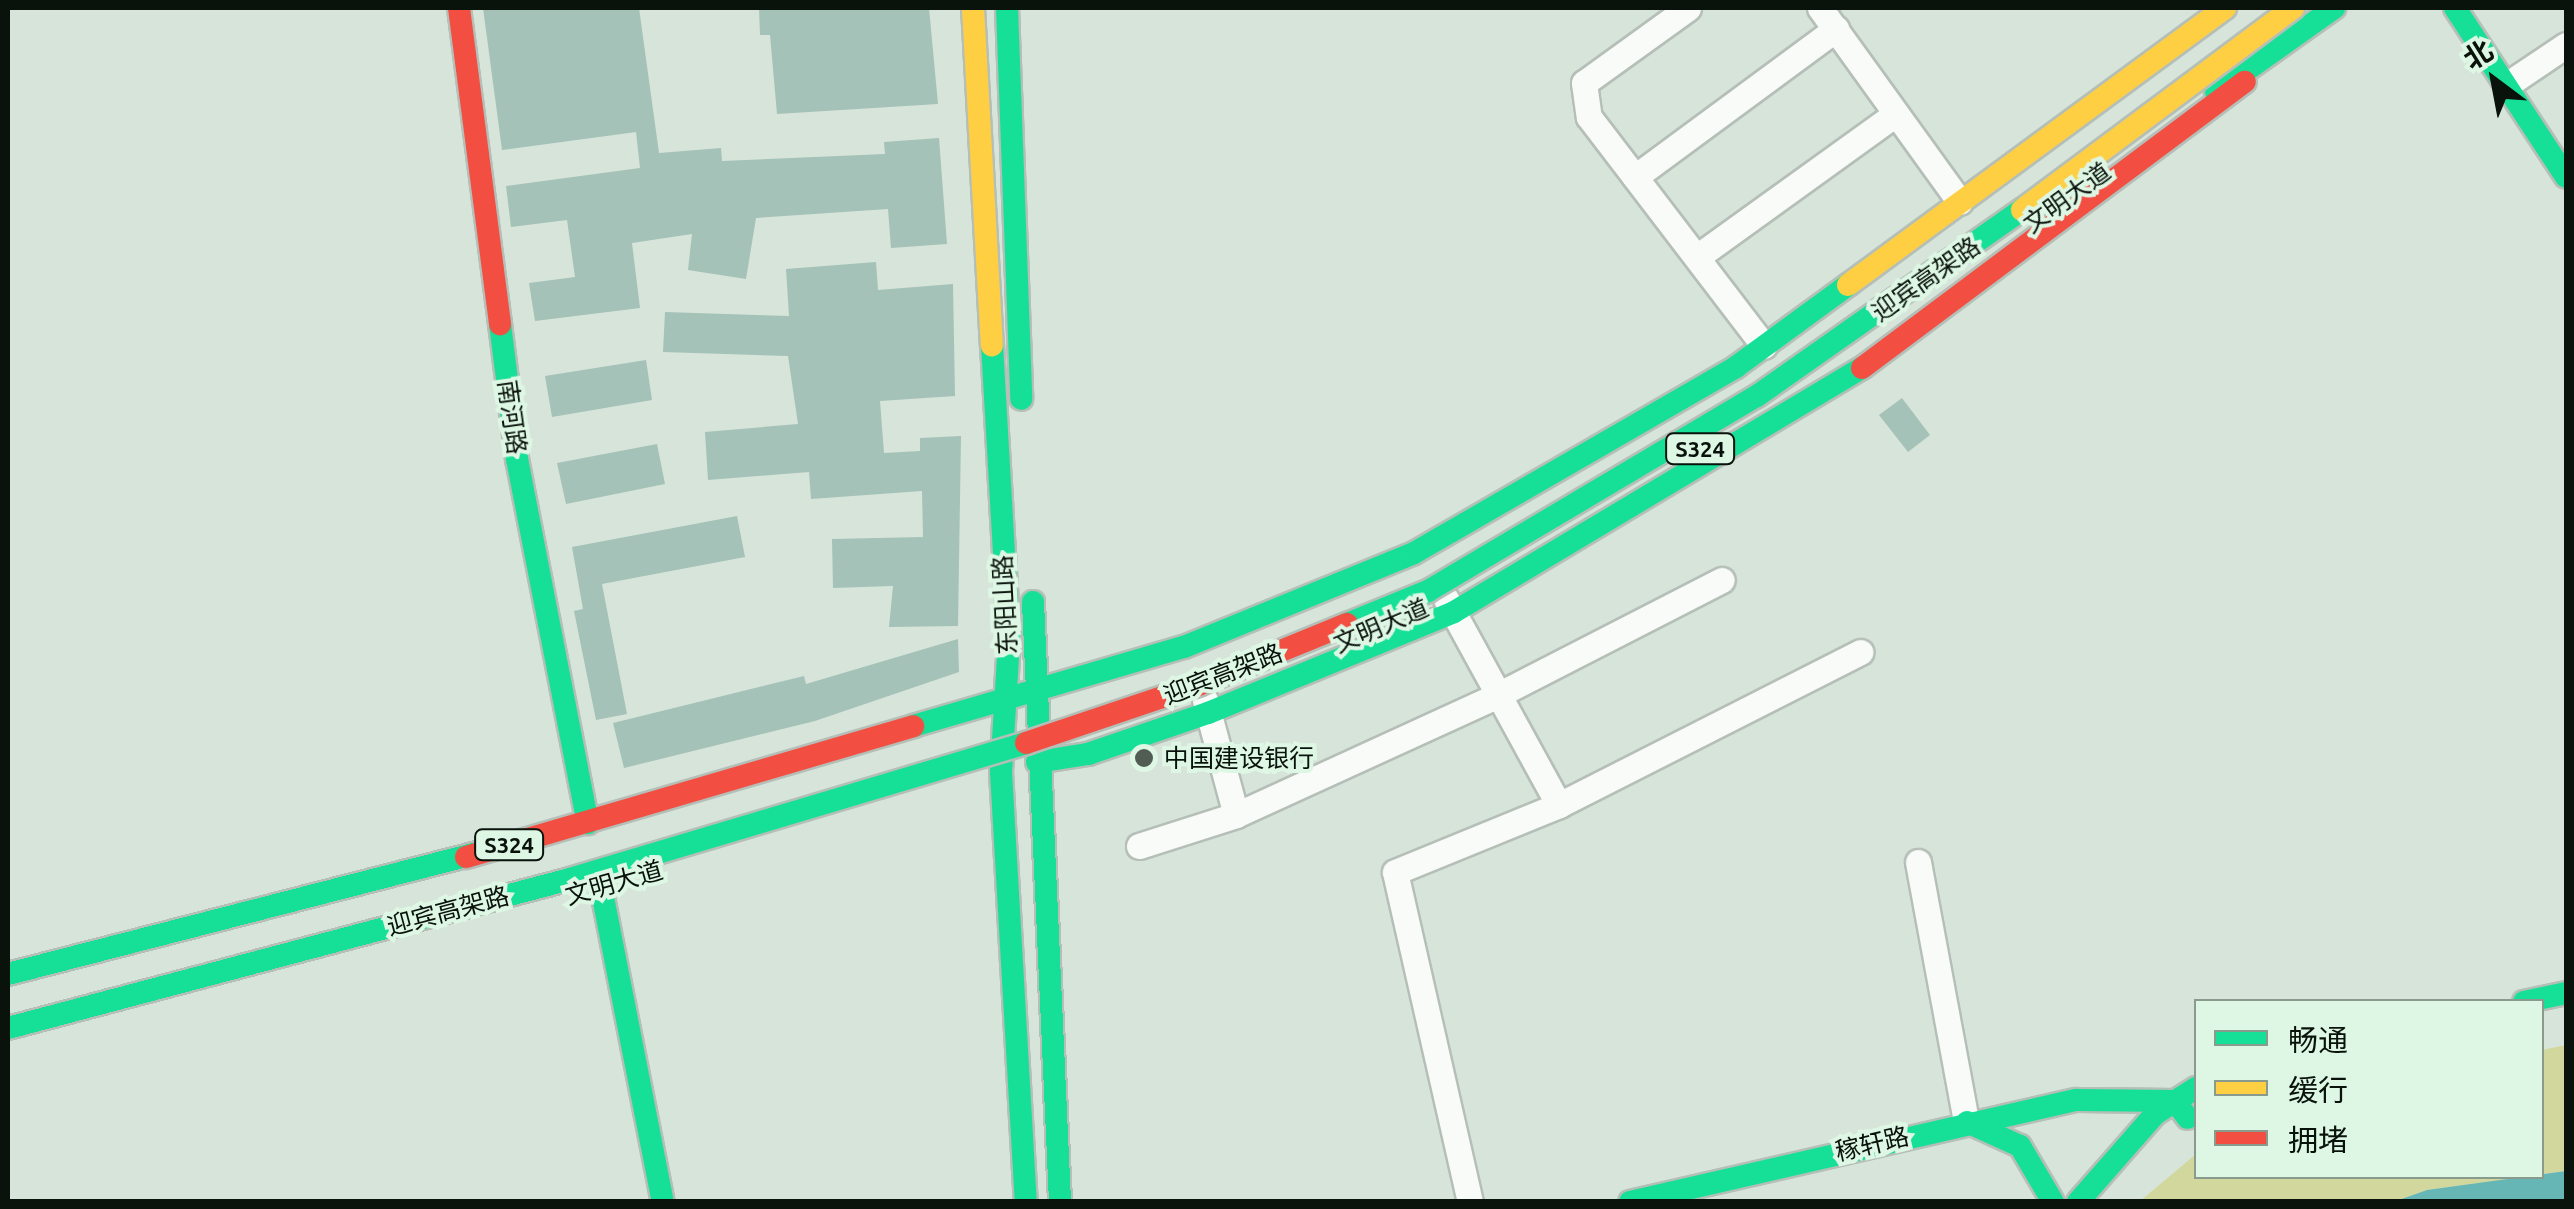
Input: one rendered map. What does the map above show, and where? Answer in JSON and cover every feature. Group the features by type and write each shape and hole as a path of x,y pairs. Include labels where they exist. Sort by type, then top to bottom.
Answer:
{"main road":[{"name":"南河路","path":"459,8 517,459 588,822"},
{"name":"东阳山路","path":"973,8 1008,702 1002,772 1026,1202"},
{"path":"1007,8 1022,425"},
{"name":"S324","path":"8,976 497,848 1008,702 1184,647 1414,553 1764,346 2226,8"},
{"name":"迎宾高架路","path":"8,997 564,852 987,732 1191,662 1418,570 1745,382 2256,8"},
{"name":"迎宾高架路","path":"8,1028 570,878 995,754 1198,686 1428,592 1758,396 1958,258 2293,8"},
{"name":"文明大道","path":"8,1046 601,887 1036,762 1206,706 1450,605 1764,411 2336,8"},
{"path":"2455,8 2566,176"},
{"name":"东阳山路","path":"1031,577 1041,691 1036,762 1060,1202"},
{"path":"601,887 664,1202"},
{"path":"2538,999 2566,993"},
{"name":"稼轩路","path":"1630,1202 1966,1122 2115,1096 2186,1111"},
{"path":"2078,1202 2109,1160 2186,1111"},
{"path":"2100,1202 2186,1111"},
{"path":"1966,1122 2020,1146 2053,1202"}],"street":[{"path":"1688,8 1584,83 1589,117 1764,346"},
{"path":"1635,177 1828,18 1960,202"},
{"path":"2508,84 2566,44"},
{"path":"1697,258 1895,114"},
{"path":"1138,846 1236,815 1494,697 1722,580"},
{"path":"1450,605 1494,697 1559,805"},
{"path":"1470,1202 1396,872 1559,805 1860,652"},
{"path":"1206,706 1236,815"},
{"path":"1918,862 1966,1122"}],"green space":[{"path":"2566,1045 2566,1171 2544,1174 2544,1050"},
{"path":"2194,1156 2194,1179 2510,1179 2427,1190 2396,1201 2139,1202"}],"water":[{"path":"2566,1171 2566,1201 2396,1201 2427,1190 2507,1179 2544,1179 2544,1174"}],"building":[{"path":"483,8 639,8 659,153 721,148 722,161 885,154 884,142 939,138 947,244 891,248 888,209 756,218 746,279 688,270 692,234 632,243 640,308 535,321 529,283 575,277 567,220 511,227 506,186 640,168 636,132 502,150"},
{"path":"759,8 929,8 938,104 777,114 770,35 760,35"},
{"path":"876,262 878,290 953,284 955,396 880,401 884,453 920,451 920,438 961,436 958,626 889,627 893,586 833,588 832,539 923,537 922,491 811,499 809,472 708,480 705,432 798,424 788,356 663,352 665,312 789,316 786,269"},
{"path":"646,360 652,400 552,417 545,376"},
{"path":"1902,398 1930,435 1908,452 1879,415"},
{"path":"657,444 665,484 566,504 557,463"},
{"path":"737,516 745,557 602,584 627,714 596,720 574,611 583,609 572,547"},
{"path":"958,639 959,672 815,721 624,768 613,723 804,676 806,684"}],"traffic: fast":[{"path":"1007,8 1021,399"},
{"path":"2216,92 2334,8"},
{"path":"2455,8 2566,177"},
{"path":"1347,624 1428,591 1757,396 2022,210"},
{"path":"913,726 1184,647 1414,553 1736,367 1848,285"},
{"path":"500,324 517,459 588,823"},
{"path":"992,345 1009,641 1001,772 1026,1202"},
{"path":"1037,762 1088,754 1208,713 1454,612 1862,368"},
{"path":"1033,602 1060,1202"},
{"path":"8,1028 570,879 1026,743"},
{"path":"8,974 497,848"},
{"path":"601,887 663,1202"},
{"path":"2538,999 2566,993"},
{"path":"2078,1202 2155,1114 2194,1089"},
{"path":"1630,1202 2077,1100 2175,1101 2188,1118"},
{"path":"1967,1122 2020,1146 2053,1202"}],"traffic: slow":[{"path":"973,8 992,345"},
{"path":"1848,285 2225,8"},
{"path":"2022,210 2293,8"}],"traffic: jam":[{"path":"459,8 500,324"},
{"path":"1862,368 2245,82"},
{"path":"1026,743 1198,685 1347,624"},
{"path":"466,857 913,726"}],"place":[{"name":"中国建设银行","path":"1144,758"}]}
